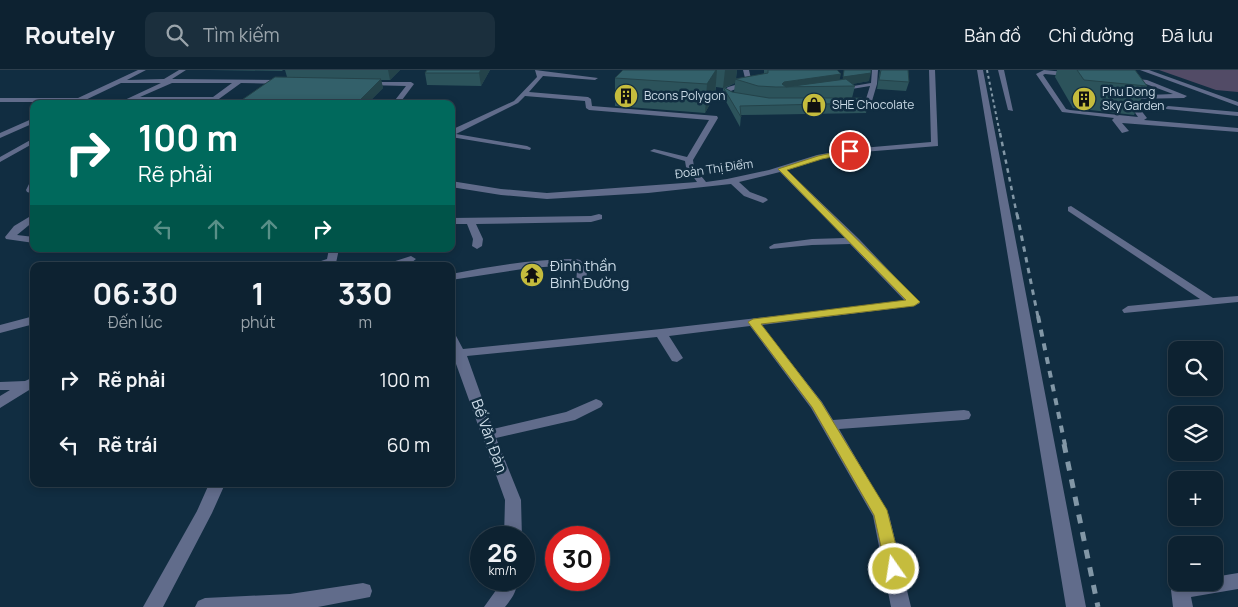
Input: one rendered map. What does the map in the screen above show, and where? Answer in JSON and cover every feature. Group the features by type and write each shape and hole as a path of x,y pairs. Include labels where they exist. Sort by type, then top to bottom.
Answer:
{"street":[{"path":"0,100 79,100 143,70"},
{"path":"170,81 167,79 183,70"},
{"path":"716,91 724,92 749,83 746,70"},
{"path":"844,103 868,101 874,84 875,70"},
{"path":"932,70 935,144 940,152"},
{"path":"980,70 1076,607"},
{"path":"1001,70 1010,110"},
{"path":"1143,70 1238,104"},
{"path":"455,132 516,102 540,77 539,72 595,78"},
{"path":"1184,96 1138,81 1044,72 1039,74 1064,111 1070,112 1140,119 1143,118 1127,97 1184,96 1211,94"},
{"path":"269,88 285,76"},
{"path":"130,99 170,81"},
{"path":"120,82 295,82"},
{"path":"130,99 214,99 240,82"},
{"path":"359,83 372,86 411,84 397,100"},
{"path":"835,90 874,84"},
{"path":"1157,86 1184,85"},
{"path":"724,92 728,97 741,101"},
{"path":"523,94 588,99 589,108 714,118 689,160 690,167 704,184"},
{"path":"0,107 30,106"},
{"path":"1168,108 1238,114"},
{"path":"1125,131 1116,120 1238,130"},
{"path":"0,136 30,122"},
{"path":"455,135 527,148"},
{"path":"0,160 30,142"},
{"name":"Đoàn Thị Điểm","path":"455,185 501,192 547,196 704,184 733,181 820,157 850,151 935,144"},
{"path":"654,152 689,160"},
{"path":"459,353 661,333 914,302 782,169"},
{"path":"733,181 747,194 762,200"},
{"path":"1071,209 1210,301"},
{"path":"455,221 591,219 599,217"},
{"path":"30,220 17,228 10,237 30,240"},
{"path":"470,220 478,239 477,246"},
{"path":"774,247 812,242 855,241"},
{"path":"455,276 519,266 576,262 582,268 582,287"},
{"path":"1128,310 1238,298"},
{"path":"0,329 30,321"},
{"path":"753,322 817,405 881,515 901,607"},
{"path":"661,333 677,358"},
{"name":"Bế Văn Đàn","path":"455,345 513,500 513,526"},
{"path":"0,386 30,383"},
{"path":"0,404 30,383"},
{"path":"488,436 570,416 596,404"},
{"path":"830,425 964,415"},
{"path":"153,607 204,513 216,487"},
{"path":"1183,607 1180,590 1238,581"},
{"path":"205,607 290,603 362,591"},
{"path":"494,607 506,591"}],"shaded area":[{"path":"1159,70 1238,70 1238,92 1216,90"}],"building":[{"path":"427,70 481,70 479,73 425,73"},
{"path":"623,70 716,70 707,84 615,78"},
{"path":"768,70 837,70 841,74 784,82 782,84 786,87 758,86 735,79 768,73"},
{"path":"844,70 871,70 871,73 843,77"},
{"path":"881,70 908,70 909,82 879,80"},
{"path":"1077,70 1135,70 1147,86 1084,80"},
{"path":"275,77 381,79 360,100 242,100"},
{"path":"846,79 855,86 787,87"},
{"path":"723,87 732,92 769,98 862,98 868,103 740,106 741,117"}],"railway":[{"path":"987,70 1000,134"},
{"path":"1000,133 1017,215"},
{"path":"1017,214 1038,317"},
{"path":"1038,316 1065,445"},
{"path":"1064,444 1098,607"}],"place":[{"name":"Bcons Polygon","path":"626,96"},
{"name":"Phu Dong Sky Garden","path":"1084,99"},
{"name":"SHE Chocolate","path":"814,105"},
{"name":"Đình thần Bình Đường","path":"532,275"}],"route":[{"path":"850,151 820,157 782,169 914,302 753,322 770,342 830,425 881,515 894,569"}]}
